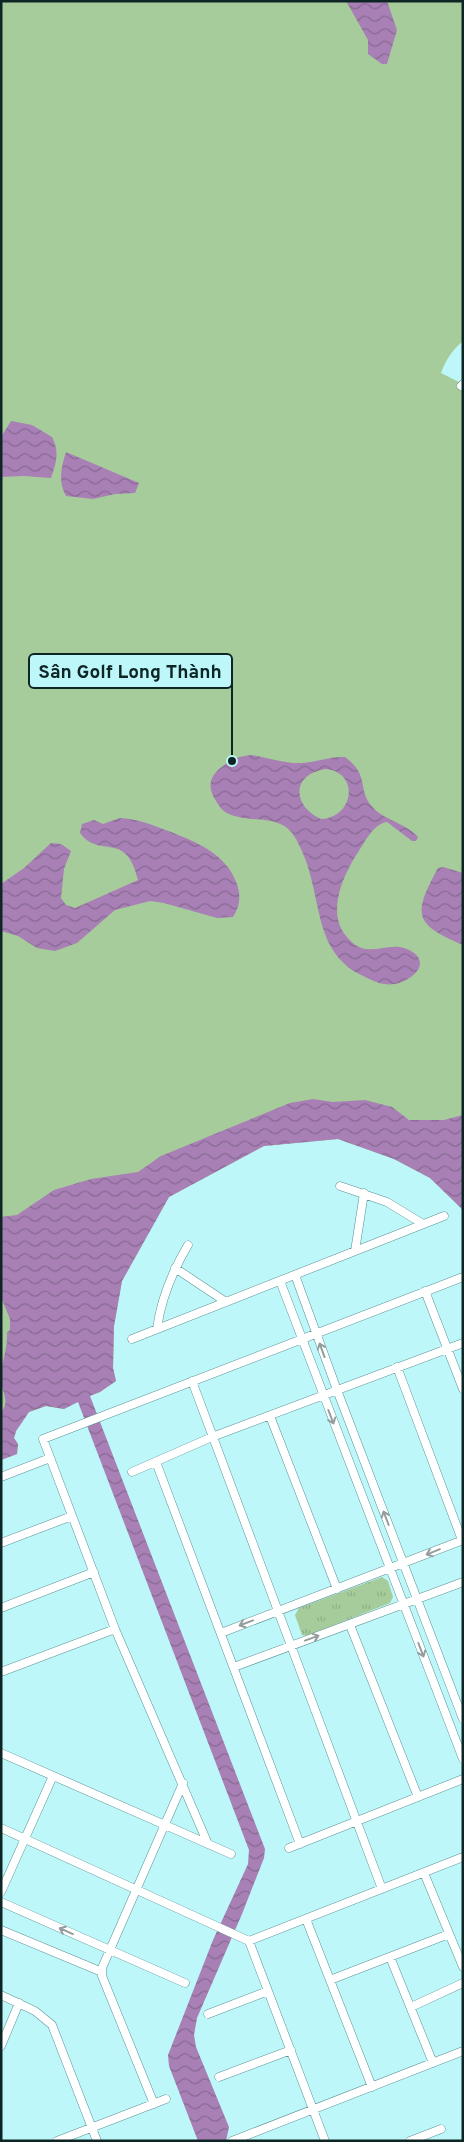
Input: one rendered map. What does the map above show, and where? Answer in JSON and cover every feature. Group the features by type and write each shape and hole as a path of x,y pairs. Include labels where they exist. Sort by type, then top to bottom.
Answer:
{"street":[{"path":"340,1186 387,1202 423,1224"},
{"path":"355,1251 364,1193"},
{"path":"132,1338 444,1216"},
{"path":"157,1329 162,1300 175,1268 188,1245"},
{"path":"175,1268 226,1302"},
{"path":"295,1275 463,1719"},
{"path":"208,1844 115,1629 42,1439 463,1277"},
{"path":"280,1280 463,1759"},
{"path":"425,1291 463,1389"},
{"path":"132,1472 212,1437 463,1343"},
{"path":"220,1633 404,1564 462,1540 397,1367"},
{"path":"192,1381 382,1889"},
{"path":"270,1416 337,1589"},
{"path":"1,1477 50,1458"},
{"path":"156,1462 300,1844"},
{"path":"1,1543 72,1516"},
{"path":"1,1608 94,1572"},
{"path":"234,1667 463,1582"},
{"path":"350,1624 418,1797"},
{"path":"1,1672 115,1629"},
{"path":"1,1753 231,1854"},
{"path":"1,1892 53,1776"},
{"path":"289,1848 463,1779"},
{"path":"154,2104 102,1972 183,1783"},
{"path":"1,1828 247,1940 325,2141"},
{"path":"247,1940 463,1858"},
{"path":"424,1873 463,1967"},
{"path":"1,1902 185,1983"},
{"path":"306,1919 372,2087"},
{"path":"1,1930 102,1972"},
{"path":"330,1980 449,1934"},
{"path":"390,1957 433,2062"},
{"path":"411,2007 463,1983"},
{"path":"208,2014 268,1991"},
{"path":"1,1995 35,2011 52,2025 97,2141"},
{"path":"1,2046 19,2003"},
{"path":"220,2077 291,2050"},
{"path":"232,2141 463,2051"},
{"path":"57,2141 166,2099"},
{"path":"410,2141 441,2129"}],"green space":[{"path":"1,1 463,1 463,341 450,356 441,373 463,384 463,1210 430,1178 394,1159 338,1139 264,1146 169,1197 122,1281 114,1326 113,1368 116,1381 100,1392 64,1409 46,1406 29,1412 16,1431 14,1438 18,1444 17,1454 1,1460"},
{"path":"382,1577 388,1581 393,1597 390,1603 307,1636 302,1635 295,1615 299,1608"}],"water":[{"path":"346,1 387,1 397,30 387,64 382,64 368,54 368,40"},
{"path":"11,421 32,425 52,437 57,453 51,478 1,477 1,437"},
{"path":"66,452 139,483 135,493 115,494 93,499 66,496 63,491 61,474"},
{"path":"251,755 296,763 345,757 352,763 360,775 366,798 370,804 380,814 407,828 418,837 416,841 412,841 387,822 372,831 345,876 338,897 337,908 341,928 349,939 358,946 371,949 402,947 415,953 420,964 418,969 409,978 395,984 382,984 349,968 338,957 324,932 304,856 290,831 283,825 274,822 229,814 218,805 211,791 212,778 229,761","holes":["326,769 337,772 344,778 348,786 349,795 340,811 332,816 321,819 311,813 305,806 301,799 301,784 306,777 315,772"]},
{"path":"120,818 142,822 176,834 204,847 220,859 233,874 238,888 238,905 233,917 217,918 164,903 150,901 115,910 77,943 55,951 37,948 18,936 1,931 1,884 24,868 51,843 61,844 71,851 64,869 61,898 66,905 75,908 138,880 133,864 127,855 120,850 96,845 88,841 80,833 82,824 94,820 103,824"},
{"path":"443,867 463,873 463,945 434,931 422,916 424,896 438,868"},
{"path":"313,1099 333,1102 365,1100 392,1107 409,1120 444,1120 463,1115 463,1210 430,1178 394,1159 338,1139 264,1146 169,1197 122,1281 114,1326 113,1368 116,1381 100,1392 90,1396 265,1849 264,1858 242,1914 197,2018 194,2035 196,2047 229,2127 226,2141 198,2141 169,2066 168,2055 213,1940 248,1864 249,1850 78,1402 64,1409 46,1406 29,1412 16,1431 14,1438 18,1444 17,1454 1,1460 1,1412 5,1405 5,1398 1,1376 7,1332 10,1330 10,1319 1,1297 1,1217 17,1215 54,1190 91,1179 138,1172 161,1156 290,1103"}],"place":[{"name":"Sân Golf Long Thành","path":"232,761"}]}
